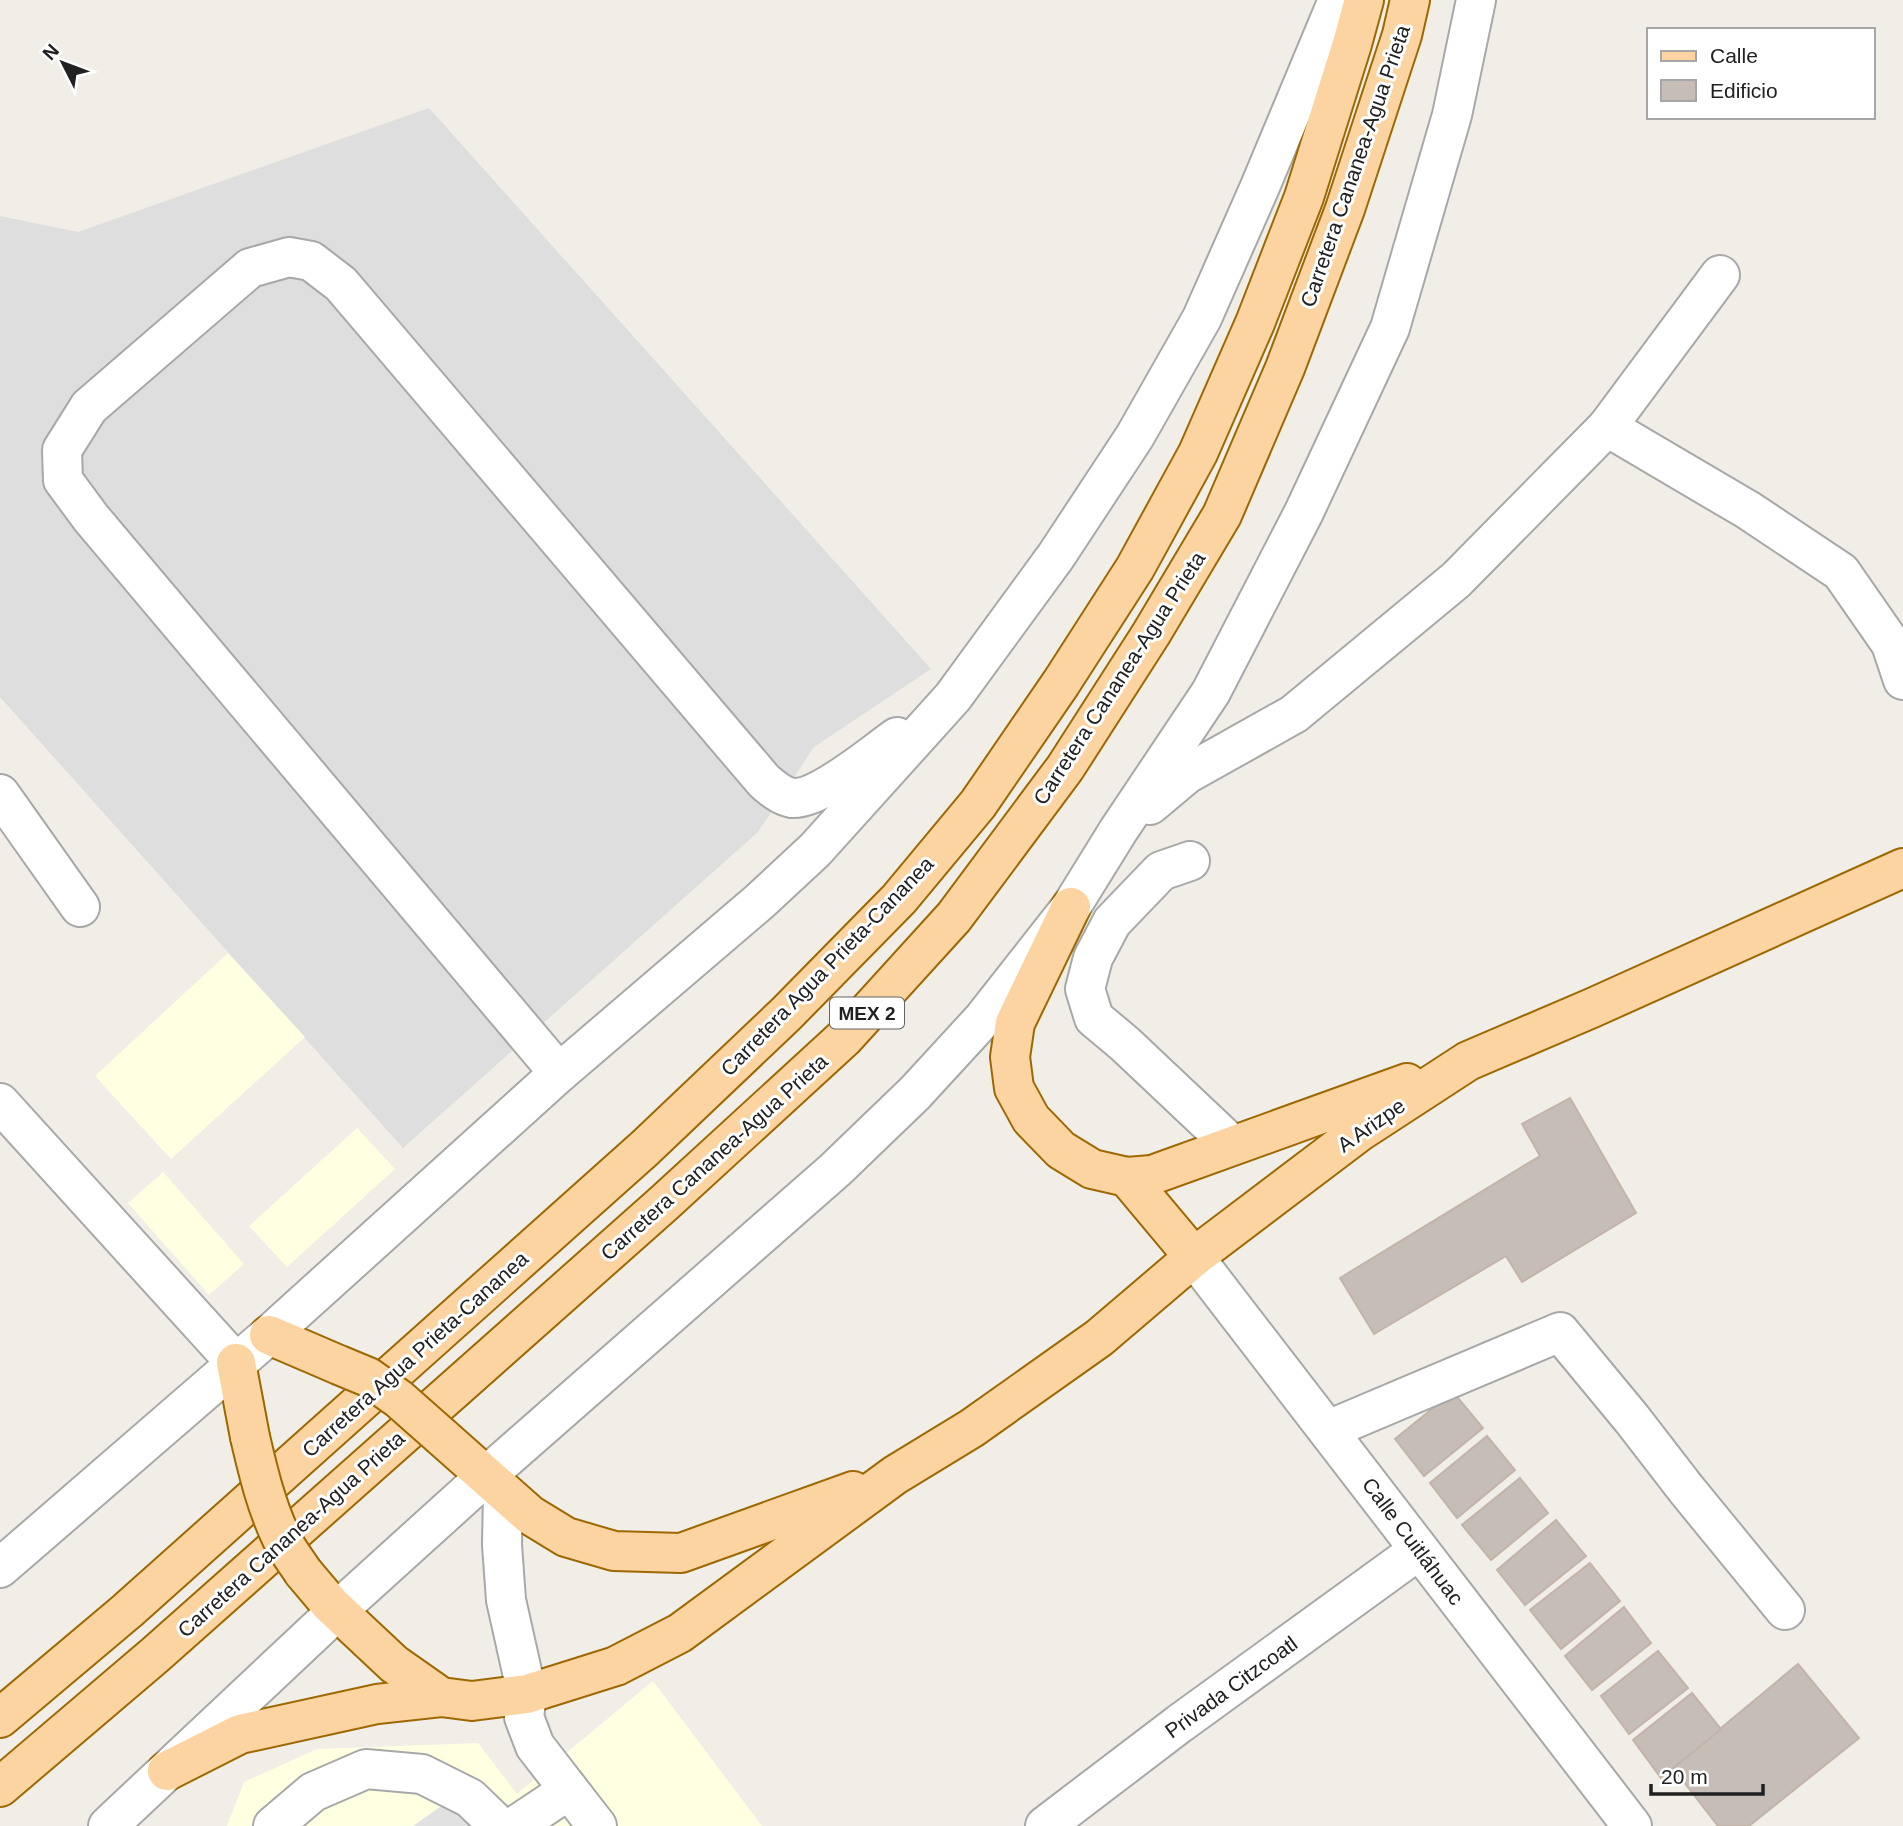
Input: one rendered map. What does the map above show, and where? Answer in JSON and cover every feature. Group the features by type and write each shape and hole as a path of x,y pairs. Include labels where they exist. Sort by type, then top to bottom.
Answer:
{"main road":[{"name":"Carretera Agua Prieta-Cananea","path":"0,1718 138,1602 645,1148 786,1014 889,908 978,804 1135,568 1198,453 1255,323 1304,197 1364,0"},
{"name":"Carretera Cananea-Agua Prieta","path":"0,1787 155,1655 663,1204 845,1038 954,917 1065,768 1151,634 1222,515 1285,368 1345,209 1402,35 1410,0"},
{"name":"A Arizpe","path":"895,1475 972,1428 1099,1338 1194,1257 1359,1132 1468,1061 1903,868"},
{"path":"1071,907 1015,1023 1010,1057 1014,1088 1031,1119 1061,1150 1092,1169 1126,1177 1152,1175 1468,1061"},
{"path":"1126,1177 1194,1257"},
{"path":"269,1335 368,1377 389,1391 530,1515 566,1537 614,1551 681,1553 895,1475"},
{"path":"236,1363 258,1473 283,1541 303,1572 330,1604 394,1664 441,1697"},
{"path":"167,1771 240,1734 377,1704 441,1697 472,1701 527,1694 616,1666 680,1633 895,1475"}],"street":[{"path":"0,1568 269,1335 559,1073 760,902 815,850 953,697 1056,556 1121,458 1202,318 1338,0"},
{"path":"108,1826 338,1610 494,1484 577,1397 634,1344 835,1170 915,1093 983,1019 1071,907 1211,692 1304,512 1390,328 1452,115 1476,0"},
{"path":"559,1073 91,518 63,480 62,450 89,407 250,268 289,257 311,261 341,284 755,771 776,792 792,798 809,796 832,783 953,697"},
{"path":"1118,831 1187,774 1293,714 1456,580 1607,427 1720,275"},
{"path":"1607,427 1748,510 1841,572 1891,644 1903,681"},
{"path":"0,794 80,907"},
{"path":"1190,861 1161,871 1112,922 1093,958 1085,989 1094,1018 1232,1145"},
{"path":"0,1103 236,1363"},
{"name":"Calle Cuitláhuac","path":"1194,1257 1632,1826"},
{"path":"1328,1430 1560,1332 1785,1610"},
{"path":"494,1484 506,1600 527,1694 524,1717 535,1746 597,1826"},
{"name":"Privada Citzcoatl","path":"1045,1826 1179,1724 1419,1550"},
{"path":"273,1826 313,1792 366,1769 422,1774 470,1798 499,1826"},
{"path":"515,1826 569,1790"}],"shaded area":[{"path":"429,108 931,669 814,747 758,832 403,1148 0,697 0,216 78,232"},
{"path":"228,953 305,1037 171,1159 95,1076"},
{"path":"357,1128 395,1169 287,1267 249,1226"},
{"path":"163,1172 244,1264 209,1295 128,1203"},
{"path":"653,1681 762,1826 227,1826 244,1782 317,1749 478,1743 517,1794"},
{"path":"450,1800 473,1826 413,1826"}],"building":[{"path":"1570,1098 1636,1213 1522,1282 1506,1256 1374,1334 1340,1278 1540,1156 1522,1124"},
{"path":"1453,1392 1483,1428 1424,1476 1395,1439"},
{"path":"1487,1436 1515,1470 1457,1518 1430,1483"},
{"path":"1520,1478 1548,1513 1491,1560 1462,1525"},
{"path":"1556,1520 1586,1556 1525,1605 1497,1570"},
{"path":"1590,1563 1620,1601 1561,1649 1530,1610"},
{"path":"1624,1607 1651,1643 1592,1690 1565,1656"},
{"path":"1658,1651 1688,1688 1629,1734 1601,1696"},
{"path":"1798,1664 1859,1738 1749,1826 1718,1826 1673,1768"},
{"path":"1692,1693 1721,1729 1661,1778 1633,1740"}]}
